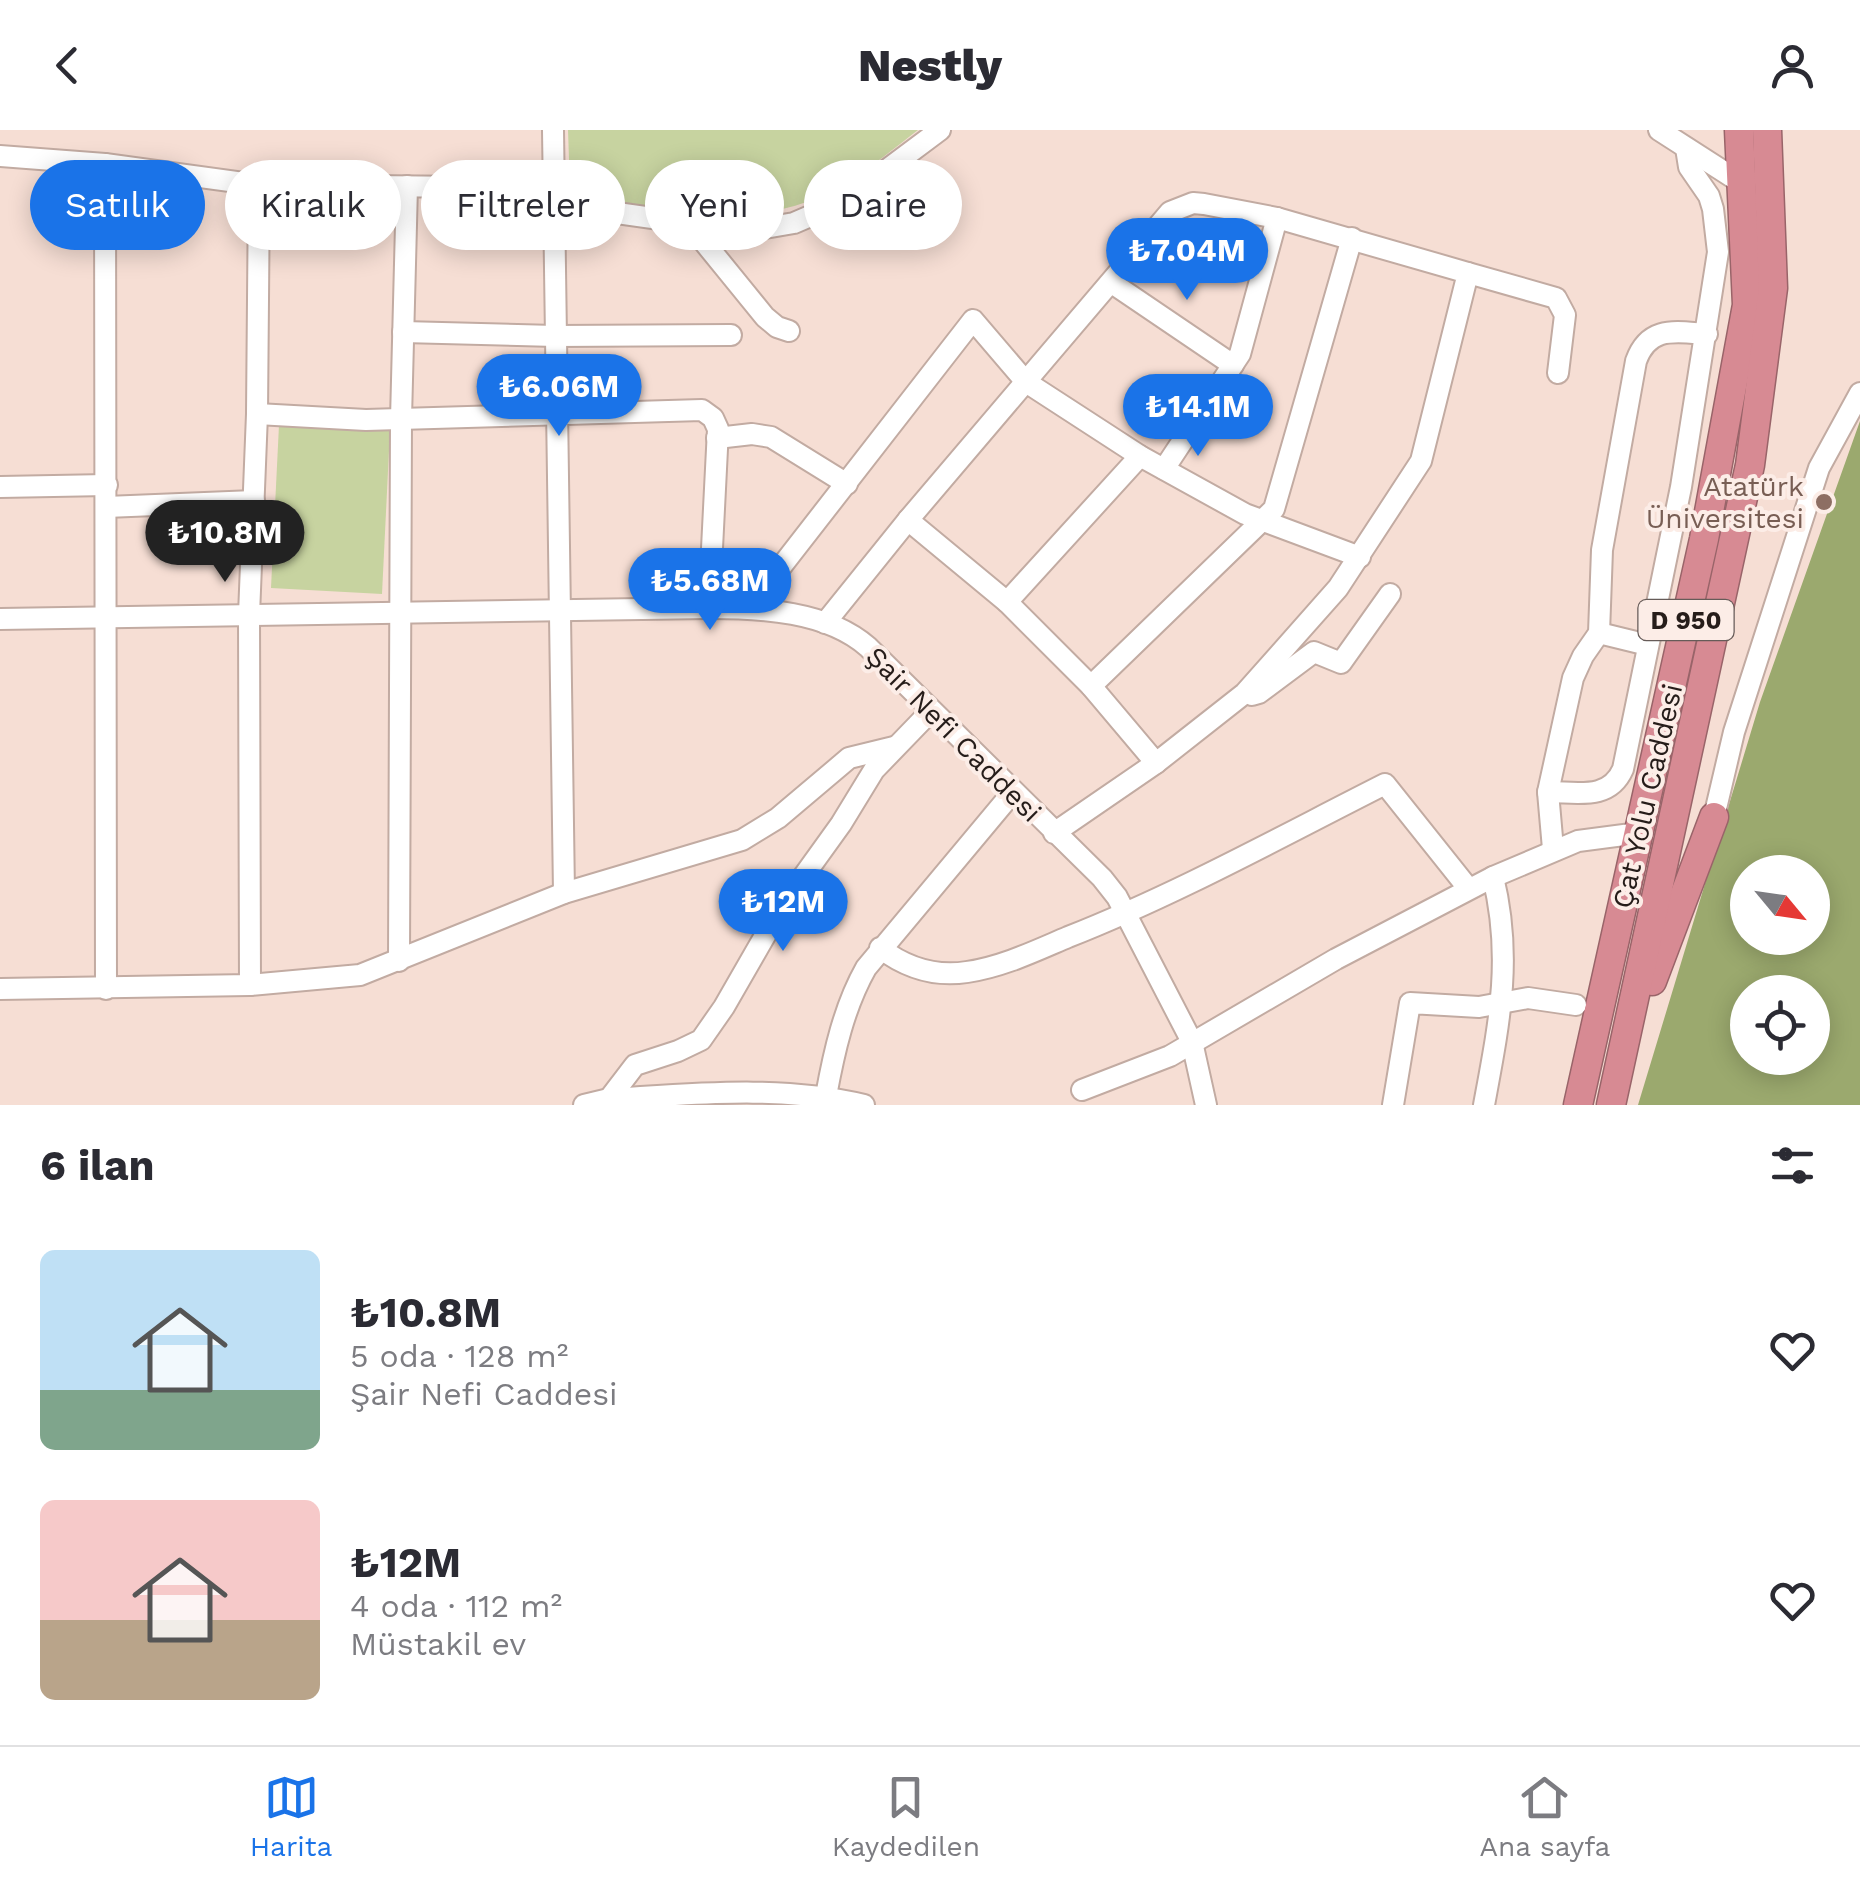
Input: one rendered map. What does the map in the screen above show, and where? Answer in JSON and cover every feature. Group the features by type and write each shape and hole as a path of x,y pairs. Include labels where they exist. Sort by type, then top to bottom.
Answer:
{"highway":[{"name":"Çat Yolu Caddesi","path":"1578,1105 1704,539 1746,305 1740,130"},
{"name":"Çat Yolu Caddesi","path":"1611,1105 1750,465 1773,288 1767,130"},
{"path":"1624,1052 1714,817"}],"street":[{"path":"553,130 553,160"},
{"path":"784,223 822,213 846,201 940,130"},
{"path":"1659,130 1744,184"},
{"path":"1548,792 1599,793 1618,780 1623,769 1681,487 1707,334 1718,237 1709,196 1688,167 1686,148"},
{"path":"0,156 52,160"},
{"path":"401,186 421,186"},
{"path":"400,961 401,420 407,186"},
{"path":"825,622 1159,223 1180,207 1204,204 1277,218 1556,298 1565,315 1558,373"},
{"path":"1164,469 1244,344 1277,218"},
{"path":"1090,686 1264,522 1277,502 1352,238"},
{"path":"106,250 106,988"},
{"path":"250,985 249,614 258,250"},
{"path":"554,250 564,892"},
{"path":"711,250 765,317 790,331"},
{"path":"1054,833 1156,762 1245,692 1310,622 1360,556 1421,462 1468,272"},
{"path":"1112,282 1234,365"},
{"path":"749,608 973,320 1026,382 1140,456 1264,522 1360,556"},
{"path":"1553,849 1548,792 1573,678 1582,656 1599,633 1602,550 1639,352 1663,331 1707,334"},
{"path":"404,332 731,335"},
{"path":"1714,817 1734,732 1818,468 1860,394"},
{"path":"256,414 401,420 702,410 716,423 718,438 709,608"},
{"path":"718,438 752,434 771,438 847,484"},
{"path":"1007,602 1140,456"},
{"path":"0,487 107,496 254,501"},
{"path":"908,520 1007,602 1090,686 1156,762"},
{"path":"1245,692 1259,694 1314,652 1341,663 1390,594"},
{"name":"Şair Nefi Caddesi","path":"0,619 749,608 825,622 859,640 1102,878 1192,1042 1206,1105"},
{"path":"1599,633 1648,645"},
{"path":"610,1099 635,1065 701,1040 782,906 874,770 930,711"},
{"path":"0,989 250,985 342,979 400,961 564,892 742,840 778,818 849,758 894,747"},
{"path":"880,948 904,964 925,971 966,972 1016,960 1126,916 1386,784 1468,888"},
{"path":"826,1096 834,1052 856,986 880,948 1013,792"},
{"path":"1082,1090 1170,1056 1336,958 1493,876 1553,849 1606,836 1639,834"},
{"path":"1484,1105 1503,1004 1503,917 1493,876"},
{"path":"1393,1105 1410,1003 1479,1007 1528,998 1576,1004"},
{"path":"584,1105 610,1099 770,1092 826,1096 864,1105"}],"green space":[{"path":"568,130 918,130 879,160 804,160 804,203 784,208 784,160 645,160 645,206 625,205 625,160 569,160"},
{"name":"Atatürk Üniversitesi","path":"1860,421 1860,1105 1638,1105 1760,702"},
{"path":"279,425 390,430 382,594 271,588"}],"place":[{"name":"Atatürk Üniversitesi","path":"1824,502"}]}
